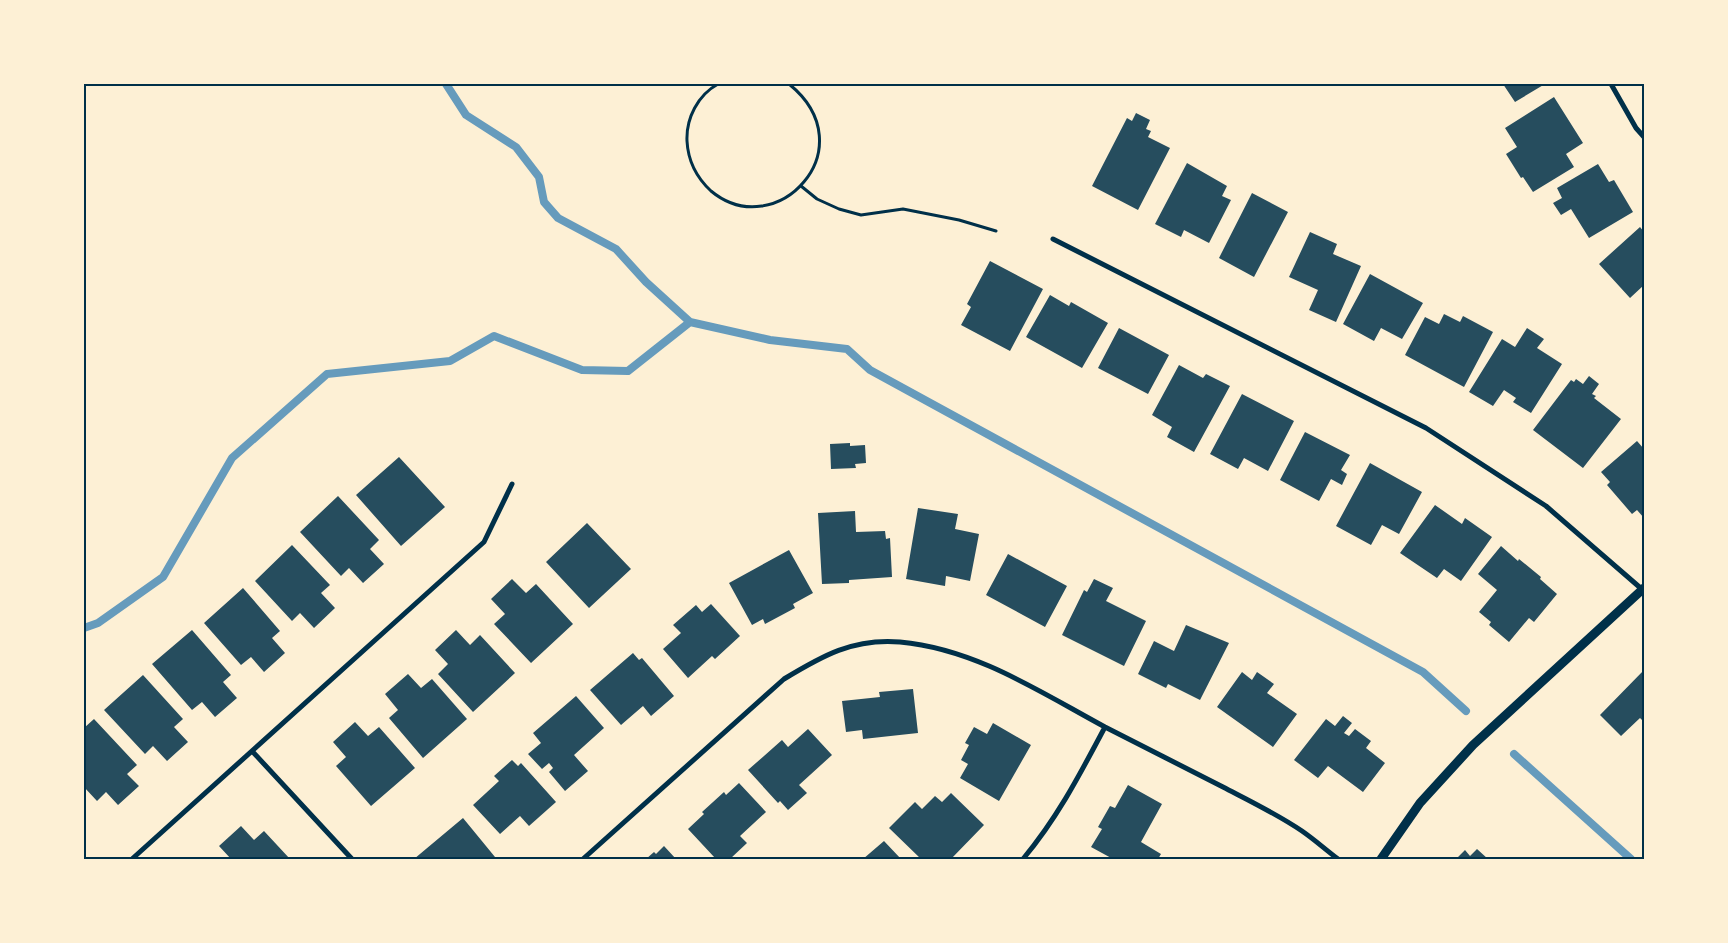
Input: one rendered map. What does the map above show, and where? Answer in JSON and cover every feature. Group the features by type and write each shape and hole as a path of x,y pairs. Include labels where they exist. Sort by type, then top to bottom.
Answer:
{"street":[{"path":"1611,84 1636,128 1644,137"},
{"path":"1053,239 1426,428 1546,506 1644,589 1473,745 1420,803 1381,859"},
{"path":"132,859 484,542 512,484"},
{"path":"583,859 784,679 817,659 841,648 870,642 899,642 925,646 976,660 1016,678 1105,726 1262,806 1303,832 1338,859"},
{"path":"1023,859 1043,835 1071,791 1105,726"},
{"path":"252,751 352,859"}],"path":[{"path":"718,84 701,97 688,125 687,141 694,171 715,194 729,201 744,205 760,206 775,203 789,196 801,186 811,173 818,158 820,141 818,124 812,108 790,84"},
{"path":"801,186 817,199 839,209 861,215 903,209 959,220 996,231"}],"building":[{"path":"1503,84 1545,84 1515,102"},
{"path":"1554,97 1583,143 1566,154 1574,167 1533,192 1523,177 1521,178 1506,154 1517,147 1505,128"},
{"path":"1136,113 1150,120 1146,129 1151,131 1148,137 1170,148 1138,210 1092,186 1127,118 1132,121"},
{"path":"1187,163 1227,186 1222,196 1231,200 1209,243 1184,230 1181,237 1155,224"},
{"path":"1598,164 1609,182 1614,180 1633,212 1589,238 1571,209 1561,215 1553,203 1562,198 1557,188"},
{"path":"1252,193 1288,212 1254,277 1219,258"},
{"path":"1640,227 1644,232 1644,285 1630,298 1599,264"},
{"path":"1310,232 1337,244 1333,254 1361,266 1336,322 1309,310 1318,290 1289,277"},
{"path":"990,261 1043,289 1010,351 961,325 971,307 967,304"},
{"path":"1370,274 1423,303 1402,339 1381,328 1374,341 1343,324"},
{"path":"1050,295 1069,306 1071,302 1108,323 1082,368 1026,337"},
{"path":"1444,314 1460,322 1463,316 1493,332 1464,387 1405,355 1425,317 1439,324"},
{"path":"1119,328 1169,355 1148,394 1098,368"},
{"path":"1527,328 1544,339 1537,348 1562,364 1531,413 1513,402 1516,398 1504,390 1493,406 1469,392 1502,339 1515,347"},
{"path":"1179,365 1203,378 1206,374 1230,386 1194,452 1167,437 1172,427 1152,415"},
{"path":"1589,376 1599,384 1592,394 1596,396 1594,398 1621,419 1583,468 1533,430 1571,380 1574,382 1576,379 1583,384"},
{"path":"1242,394 1294,421 1268,471 1244,458 1238,469 1210,454"},
{"path":"1305,432 1350,455 1341,470 1347,474 1342,485 1331,479 1319,501 1280,480"},
{"path":"1637,441 1644,449 1644,518 1637,510 1632,514 1607,485 1610,482 1601,472"},
{"path":"850,443 850,446 865,445 866,463 855,464 856,468 831,469 830,444"},
{"path":"399,457 445,507 401,546 356,495"},
{"path":"1370,463 1422,492 1399,534 1382,525 1371,545 1336,526"},
{"path":"338,496 379,540 370,549 384,564 363,583 349,568 341,576 300,532"},
{"path":"1435,505 1462,524 1465,518 1492,537 1461,581 1444,569 1437,578 1400,553"},
{"path":"918,508 958,514 955,529 979,534 970,581 946,576 945,586 906,579"},
{"path":"855,511 856,532 885,531 886,539 890,538 892,577 849,580 849,583 822,584 818,513"},
{"path":"587,523 631,569 589,608 546,562"},
{"path":"292,545 330,585 321,593 335,608 314,628 300,613 292,621 255,581"},
{"path":"1501,546 1541,577 1540,579 1557,594 1534,622 1529,618 1509,642 1489,625 1491,622 1479,612 1497,590 1478,574"},
{"path":"789,550 813,593 793,604 795,608 765,624 763,619 752,625 729,583"},
{"path":"1008,554 1067,586 1045,627 986,595"},
{"path":"512,579 526,593 536,584 573,624 531,663 494,624 505,614 491,599"},
{"path":"1094,579 1113,588 1106,601 1146,621 1124,666 1062,635 1084,590 1087,592"},
{"path":"243,588 280,631 272,638 285,653 264,672 251,657 241,665 204,623"},
{"path":"711,604 740,636 715,659 712,656 688,678 663,649 681,633 673,625 696,605 702,612"},
{"path":"1186,625 1229,643 1200,700 1168,684 1166,688 1138,674 1154,641 1174,651"},
{"path":"192,630 231,675 223,682 237,698 215,717 202,702 192,710 152,664"},
{"path":"456,630 470,645 480,635 515,673 473,712 438,674 448,664 435,650"},
{"path":"633,653 639,660 642,658 674,696 651,716 643,706 621,725 590,690"},
{"path":"1644,670 1644,722 1640,718 1621,736 1600,715"},
{"path":"1242,672 1252,680 1257,672 1274,684 1267,693 1297,714 1273,747 1217,707"},
{"path":"408,674 421,688 432,679 467,719 423,758 389,718 398,710 385,694"},
{"path":"143,675 183,719 174,727 188,742 167,761 153,746 145,754 104,710"},
{"path":"913,689 918,733 863,739 862,730 846,732 842,701 880,697 879,692"},
{"path":"576,696 604,728 574,755 588,771 565,791 549,772 553,768 549,763 542,769 528,754 541,743 533,733"},
{"path":"1343,716 1352,723 1344,733 1349,736 1355,729 1371,741 1366,748 1385,763 1363,792 1328,766 1318,778 1294,760 1326,719 1335,726"},
{"path":"94,719 137,765 127,774 139,786 118,805 106,792 97,801 84,787 84,728"},
{"path":"355,722 368,736 379,727 415,768 371,806 336,766 346,757 333,742"},
{"path":"993,723 1031,745 999,801 960,778 968,764 961,760 969,745 965,743 974,727 987,734"},
{"path":"808,729 832,755 799,785 807,793 788,810 780,801 778,803 748,770 782,740 788,747"},
{"path":"512,760 518,766 521,763 556,802 529,826 520,816 500,834 473,805 499,781 494,776"},
{"path":"739,783 766,812 740,836 747,843 730,859 713,859 715,858 688,829 704,814 702,812 724,792 726,795"},
{"path":"1128,785 1162,804 1141,842 1161,854 1158,859 1113,859 1091,847 1102,829 1098,827 1110,806 1115,808"},
{"path":"951,793 984,825 951,859 921,859 889,828 915,802 922,809 935,796 942,802"},
{"path":"463,818 495,857 492,859 414,859"},
{"path":"241,826 254,840 264,831 290,859 231,859 219,846"},
{"path":"884,841 901,859 863,859"},
{"path":"664,846 676,859 646,859 654,852 656,854"},
{"path":"1477,849 1488,859 1456,859 1465,850 1470,856"}],"waterway":[{"path":"446,84 466,115 516,147 539,177 544,202 558,218 616,249 646,282 690,322"},
{"path":"84,628 98,623 163,577 232,458 327,374 450,361 494,336 582,370 628,371 690,322 770,340 847,349 870,370 1423,672 1466,711"},
{"path":"1514,754 1631,859"}]}
